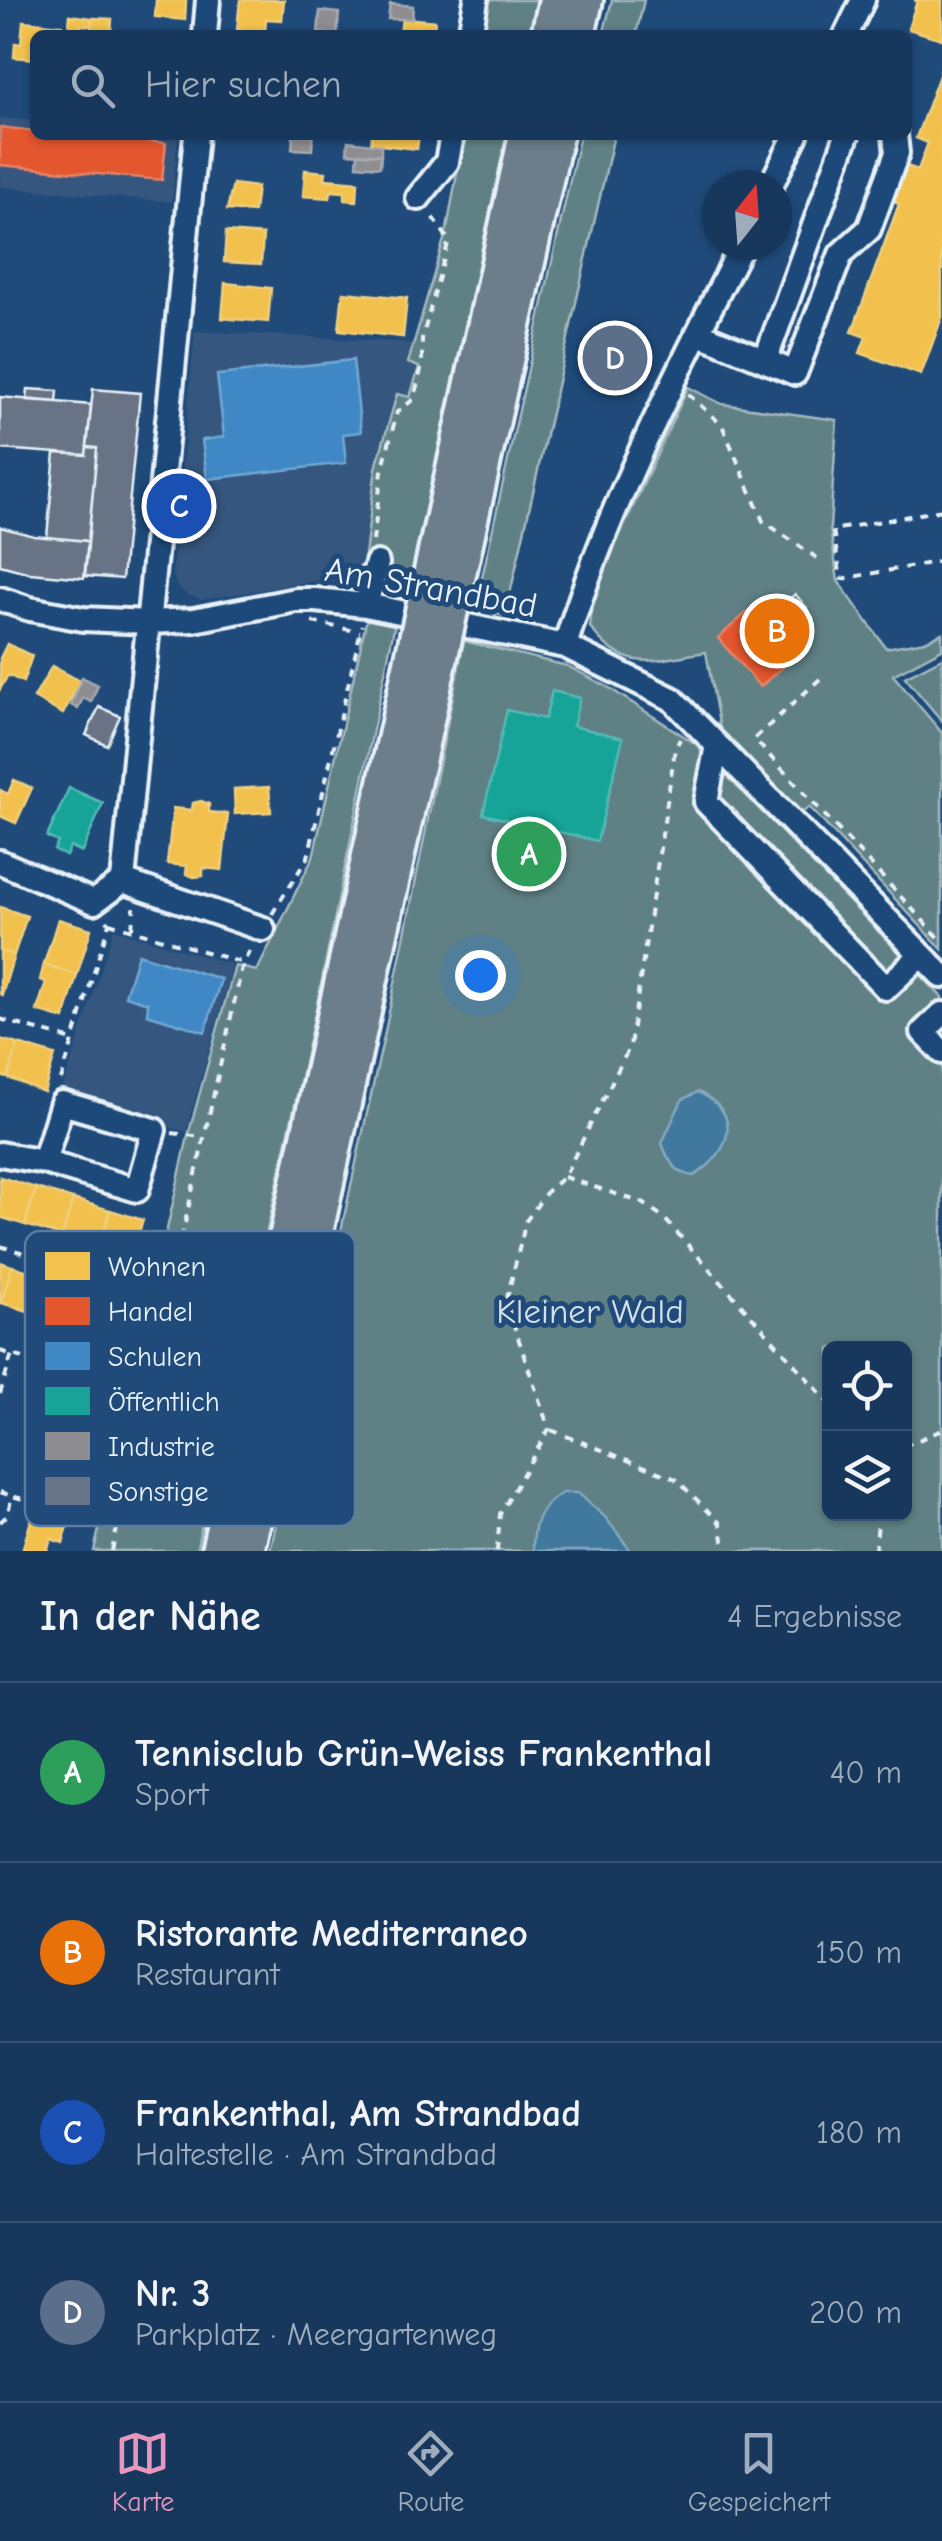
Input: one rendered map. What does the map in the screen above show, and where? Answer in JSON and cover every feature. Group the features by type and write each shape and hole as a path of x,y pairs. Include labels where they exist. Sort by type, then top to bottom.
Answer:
{"highway":[{"path":"549,30 556,0"},
{"path":"579,30 586,0"},
{"path":"312,1231 431,639 525,140"},
{"path":"439,598 555,140"},
{"path":"293,1231 431,639"},
{"path":"218,1551 224,1526"},
{"path":"247,1551 252,1526"}],"street":[{"path":"205,30 208,0"},
{"path":"471,30 476,0"},
{"path":"848,30 863,0"},
{"path":"0,862 94,902 123,881 196,140"},
{"path":"418,198 447,162 451,140"},
{"path":"778,170 794,140"},
{"path":"766,361 845,140"},
{"path":"698,333 796,372 841,254 869,229 897,153 896,140"},
{"path":"565,646 590,566 620,491 734,260"},
{"path":"366,605 377,564"},
{"name":"Am Strandbad","path":"0,599 82,619 149,622 194,620 296,600 366,605 565,646 672,699 942,976"},
{"path":"717,745 706,802 886,988 921,955"},
{"path":"123,881 263,929"},
{"path":"942,1014 923,1032 942,1052"},
{"path":"0,1154 44,1162 137,1190 154,1130 62,1103 44,1162"}],"path":[{"path":"377,564 372,550 382,472 396,412 414,399 422,365 422,339 450,240 418,198"},
{"path":"672,385 687,393 722,425 763,521 817,558"},
{"path":"942,510 833,530 842,579 942,560"},
{"path":"182,1231 243,963 308,857 360,632"},
{"path":"820,679 754,740 942,941"},
{"path":"497,1551 500,1514 549,1429 506,1302 526,1221 548,1190 564,1177 630,1046 674,750 691,719"},
{"path":"94,902 109,922 243,963"},
{"path":"62,1103 58,1088 109,922"},
{"path":"0,1018 73,1041"},
{"path":"154,1130 202,1137"},
{"path":"564,1177 644,1202 664,1217 822,1395"},
{"path":"0,1246 25,1253"},
{"path":"0,1351 25,1358"},
{"path":"0,1394 12,1354"},
{"path":"549,1429 676,1479 720,1523 724,1551"},
{"path":"912,1443 942,1430"},
{"path":"0,1492 25,1500"},
{"path":"0,1522 7,1516 12,1496"},
{"path":"875,1551 878,1521"},
{"path":"112,1551 118,1526"}],"shaded area":[{"path":"0,118 30,121 30,140 178,140 172,202 0,187"},
{"path":"195,331 416,343 409,363 419,366 410,397 397,395 376,468 364,563 353,573 350,583 308,582 202,600 185,594 177,585 172,573"},
{"path":"114,929 233,965 186,1132 66,1096 64,1085"},
{"path":"698,1092 722,1111 727,1134 716,1157 694,1176 673,1165 662,1143 682,1100"},
{"path":"562,1493 578,1493 605,1517 631,1551 533,1551 538,1517"}],"green space":[{"path":"488,0 544,0 537,30 483,30"},
{"path":"612,0 644,0 637,30 604,30"},
{"path":"463,140 514,140 409,595 350,583 353,573 364,563 376,468 397,394 410,397 419,367 408,363 447,229"},
{"path":"579,140 613,140 505,616 475,609"},
{"path":"688,387 722,404 837,420 830,528 838,581 886,648 925,641 942,633 942,649 893,675 942,733 942,949 809,807 797,817 722,740 706,652 656,660 628,658 603,642 590,627 594,592"},
{"path":"367,618 395,623 267,1231 167,1231 189,1132 235,966 257,971 313,857"},
{"name":"Kleiner Wald","path":"464,641 567,666 606,686 696,744 942,997 942,1551 270,1551 276,1526 355,1526 355,1231 341,1231"},
{"path":"942,658 942,721 905,677"},
{"path":"100,1526 202,1526 196,1551 94,1551"}],"building: Wohnen":[{"path":"156,0 186,0 185,20 155,17"},
{"path":"240,0 284,0 282,20 266,19 265,30 237,30"},
{"path":"914,0 942,0 942,39 908,29 917,1"},
{"path":"70,15 92,18 91,26 68,30"},
{"path":"92,18 112,19 111,30 91,30"},
{"path":"402,18 435,21 434,30 401,30"},
{"path":"23,21 62,25 62,30 30,30 30,59 14,57 15,43 21,44"},
{"path":"941,70 942,317 921,375 860,353 866,337 852,332 899,204 890,200 904,165 918,170 928,143 916,138"},
{"path":"371,140 418,140 417,149 371,144"},
{"path":"305,170 326,172 325,179 358,182 357,201 345,200 345,192 331,191 330,198 303,196"},
{"path":"233,184 257,187 254,212 227,210"},
{"path":"226,232 263,235 261,264 224,262"},
{"path":"225,283 271,288 268,322 222,318"},
{"path":"343,292 407,298 403,337 339,330"},
{"path":"7,644 32,656 23,682 8,675 0,689 0,658"},
{"path":"52,666 80,681 63,714 34,698"},
{"path":"14,780 32,788 16,823 0,816 0,790 8,794"},
{"path":"269,787 271,812 235,814 234,789"},
{"path":"193,803 209,804 209,812 228,814 222,870 203,868 203,876 194,877 186,874 187,866 167,864 173,808 192,810"},
{"path":"0,907 27,916 14,955 0,951"},
{"path":"58,919 91,929 77,975 44,964"},
{"path":"0,951 14,955 2,995 0,994"},
{"path":"44,964 77,975 64,1019 37,1011 46,982 40,980"},
{"path":"0,1039 18,1044 8,1078 0,1076"},
{"path":"18,1044 55,1055 44,1092 8,1078"},
{"path":"0,1177 36,1188 25,1225 0,1217"},
{"path":"36,1188 73,1199 63,1231 25,1225"},
{"path":"73,1199 110,1210 104,1231 63,1231"},
{"path":"110,1210 143,1220 139,1231 104,1231"},
{"path":"0,1262 12,1266 1,1303 0,1303"},
{"path":"12,1266 25,1270 25,1310 1,1303"},
{"path":"29,1526 68,1526 63,1543 51,1539 47,1551 22,1551"}],"building: Handel":[{"path":"0,127 30,130 30,140 166,143 162,180 0,165"},
{"path":"764,597 807,646 760,687 718,638"}],"building: Schulen":[{"path":"353,360 361,432 343,434 346,463 207,479 202,440 224,437 217,375"},
{"path":"138,954 221,979 205,1032 147,1014 148,1003 125,996"}],"building: Öffentlich":[{"path":"552,691 580,698 573,726 623,738 597,841 483,814 507,710 545,719"},
{"path":"69,788 103,803 82,852 70,847 66,856 54,850 58,842 47,837"}],"building: Industrie":[{"path":"390,4 413,6 412,19 388,19"},
{"path":"320,11 339,13 337,30 318,30"},
{"path":"293,140 313,140 312,150 292,149"},
{"path":"348,141 381,145 381,155 347,153"},
{"path":"358,153 381,155 380,167 357,165"},
{"path":"82,677 98,685 91,702 83,698 78,709 71,705"}],"building: Sonstige":[{"path":"28,389 58,391 57,402 27,400"},
{"path":"93,389 140,393 122,579 85,576 97,448 87,447"},
{"path":"0,397 91,405 86,455 0,449"},
{"path":"87,447 97,448 88,541 47,537 55,453 86,455"},
{"path":"0,527 34,536 88,541 84,578 30,573 0,565"},
{"path":"795,594 807,608 795,619 783,605"},
{"path":"99,707 120,716 107,745 86,735"}],"place":[{"name":"Nr. 3","path":"615,358"},
{"name":"Frankenthal, Am Strandbad","path":"179,506"},
{"name":"Ristorante Mediterraneo","path":"777,631"},
{"name":"Tennisclub Grün-Weiss Frankenthal","path":"529,854"}]}
